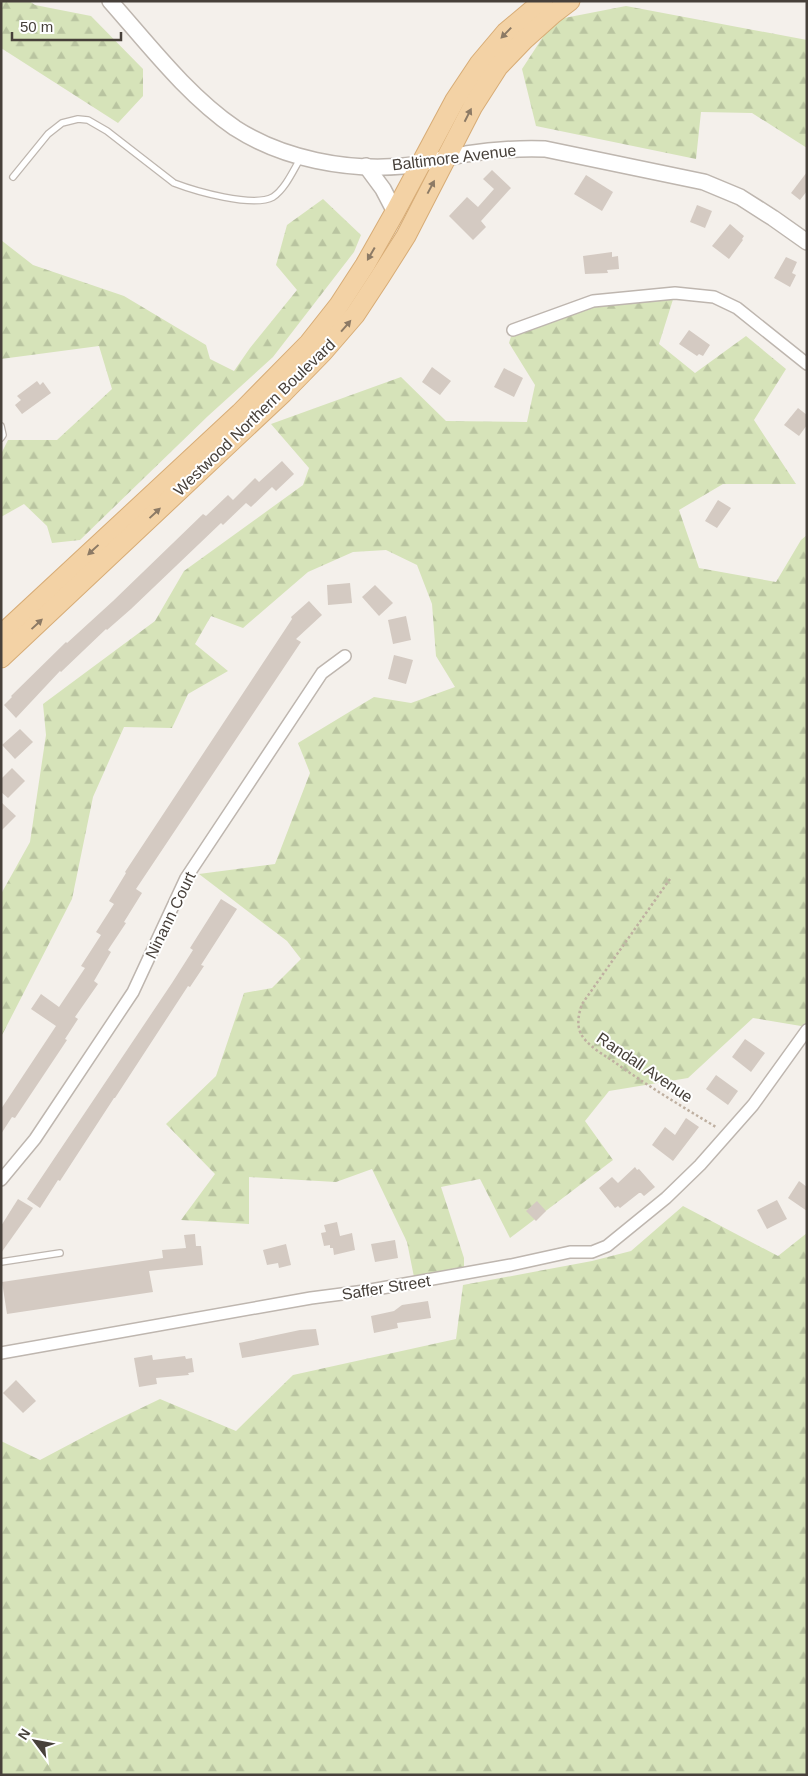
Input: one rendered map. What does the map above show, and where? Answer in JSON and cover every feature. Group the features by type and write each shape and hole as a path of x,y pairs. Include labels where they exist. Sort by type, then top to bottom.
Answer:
{"main road":[{"name":"Westwood Northern Boulevard","path":"5,647 309,343 339,305 365,265 455,100 479,64 506,32 542,1"},
{"name":"Westwood Northern Boulevard","path":"5,647 283,393 324,352 355,315 398,250 473,106 498,67 524,40 570,1"}],"street":[{"name":"Baltimore Avenue","path":"110,1 177,75 214,111 236,128 255,139 301,156 345,165 402,166 497,150 520,148 545,149 704,182 740,197 807,242"},
{"path":"366,166 395,212"},
{"path":"513,330 593,301 675,293 714,297 737,308 807,364"},
{"name":"Ninann Court","path":"1,1180 35,1139 133,992 186,878 322,673 345,656"},
{"name":"Saffer Street","path":"1,1353 311,1298 364,1291 512,1265 570,1252 592,1252 607,1246 666,1198 700,1165 753,1105 807,1030"}],"lane":[{"path":"12,177 48,134 62,123 78,119 88,120 107,130 174,183 186,188 242,201 272,197 281,188 301,156"},
{"path":"1,426 3,436 1,438"},
{"path":"1,1262 60,1253"}],"path":[{"name":"Randall Avenue","path":"670,879 582,1004 578,1014 578,1025 580,1033 598,1051 642,1082 728,1134"}],"green space":[{"path":"1,1 29,1 35,5 91,16 143,69 143,96 118,123 1,48"},
{"path":"626,6 807,40 807,148 752,113 701,112 696,159 536,126 522,69 554,20"},
{"path":"323,199 361,235 354,252 273,357 208,416 80,540 52,543 47,526 24,504 1,517 1,454 8,440 57,440 112,389 99,346 1,359 1,240 33,265 124,296 206,345 210,359 234,371 297,290 276,265 287,225"},
{"path":"675,293 659,344 695,373 746,336 786,369 754,420 796,484 723,484 679,510 699,568 776,582 801,540 807,535 807,1027 753,1018 688,1078 609,1091 585,1121 613,1160 510,1238 480,1179 441,1187 464,1258 464,1274 415,1282 407,1242 372,1169 336,1182 249,1177 249,1224 181,1220 215,1174 166,1124 216,1076 244,993 272,988 301,959 287,941 199,874 275,864 310,773 298,743 374,697 411,703 455,687 436,656 432,604 417,565 386,550 353,552 308,572 243,628 211,616 195,644 228,671 188,694 172,728 124,727 93,797 72,899 1,1037 1,894 30,842 46,735 43,704 155,621 184,571 303,485 309,468 271,424 401,377 446,421 527,422 535,385 509,343 513,330 593,301"},
{"path":"683,1206 778,1256 807,1233 807,1775 1,1775 1,1441 40,1460 160,1399 236,1431 293,1375 456,1339 463,1285 592,1261 631,1251"}],"building":[{"path":"492,170 511,188 481,221 486,227 473,240 449,216 467,197 478,207 494,189 483,179"},
{"path":"807,172 807,191 800,200 791,193"},
{"path":"586,175 613,192 602,211 574,194"},
{"path":"697,205 712,211 705,228 690,222"},
{"path":"730,224 744,236 729,259 712,246"},
{"path":"612,252 612,257 618,256 619,269 607,270 608,273 585,274 583,256"},
{"path":"786,257 797,262 792,273 796,275 790,287 774,278"},
{"path":"689,330 710,345 703,356 699,354 697,356 679,344"},
{"path":"432,367 451,381 440,395 422,382"},
{"path":"504,368 523,378 514,397 494,387"},
{"path":"37,381 40,385 43,382 51,393 22,414 15,405 21,400 17,396"},
{"path":"798,408 807,415 807,425 799,436 784,425"},
{"path":"282,461 294,474 276,491 272,487 251,507 246,503 223,525 221,523 131,609 60,671 16,718 4,705 66,642 113,601 203,514 206,516 228,495 233,500 255,478 259,482"},
{"path":"718,500 731,508 717,528 705,521"},
{"path":"350,583 352,603 328,605 327,585"},
{"path":"375,585 393,603 379,616 362,597"},
{"path":"309,601 322,615 296,639 301,642 136,889 142,893 124,922 126,923 108,950 111,952 94,981 98,984 75,1017 78,1019 65,1039 67,1040 15,1118 12,1117 1,1134 1,1109 56,1026 31,1009 41,994 59,1007 85,968 81,966 101,935 96,932 114,904 109,901 125,872 292,619 291,617"},
{"path":"406,616 411,640 393,644 388,620"},
{"path":"394,655 413,660 406,684 388,679"},
{"path":"20,729 33,742 15,759 2,745"},
{"path":"12,768 25,781 8,798 1,792 1,779"},
{"path":"1,802 16,816 1,831"},
{"path":"221,899 237,909 201,965 204,966 190,987 188,986 60,1181 58,1180 40,1208 27,1199 172,983 193,950 190,948"},
{"path":"745,1039 765,1053 751,1072 732,1057"},
{"path":"716,1075 738,1091 728,1105 706,1089"},
{"path":"686,1118 699,1127 673,1161 652,1145 665,1127 675,1135"},
{"path":"635,1167 655,1187 644,1196 639,1193 620,1208 618,1206 615,1208 599,1188 612,1177 618,1183"},
{"path":"799,1181 807,1187 807,1211 788,1198"},
{"path":"18,1199 33,1208 1,1253 1,1226"},
{"path":"777,1200 787,1219 767,1229 757,1210"},
{"path":"537,1201 546,1211 536,1221 526,1211"},
{"path":"337,1222 340,1236 352,1233 355,1250 334,1255 333,1248 330,1248 330,1245 324,1246 321,1233 326,1232 324,1225"},
{"path":"195,1234 196,1246 201,1246 203,1265 149,1271 153,1292 7,1314 2,1282 163,1258 162,1250 186,1248 184,1235"},
{"path":"395,1240 398,1258 375,1262 371,1244"},
{"path":"286,1244 291,1265 279,1268 278,1263 267,1265 263,1250"},
{"path":"428,1301 431,1318 397,1323 398,1328 374,1333 371,1316 394,1311 402,1305"},
{"path":"316,1329 319,1345 242,1358 239,1343 300,1330"},
{"path":"152,1355 153,1360 185,1356 186,1359 192,1358 194,1372 188,1373 189,1375 156,1378 157,1384 139,1387 134,1358"},
{"path":"16,1380 36,1401 23,1413 3,1393"}]}
